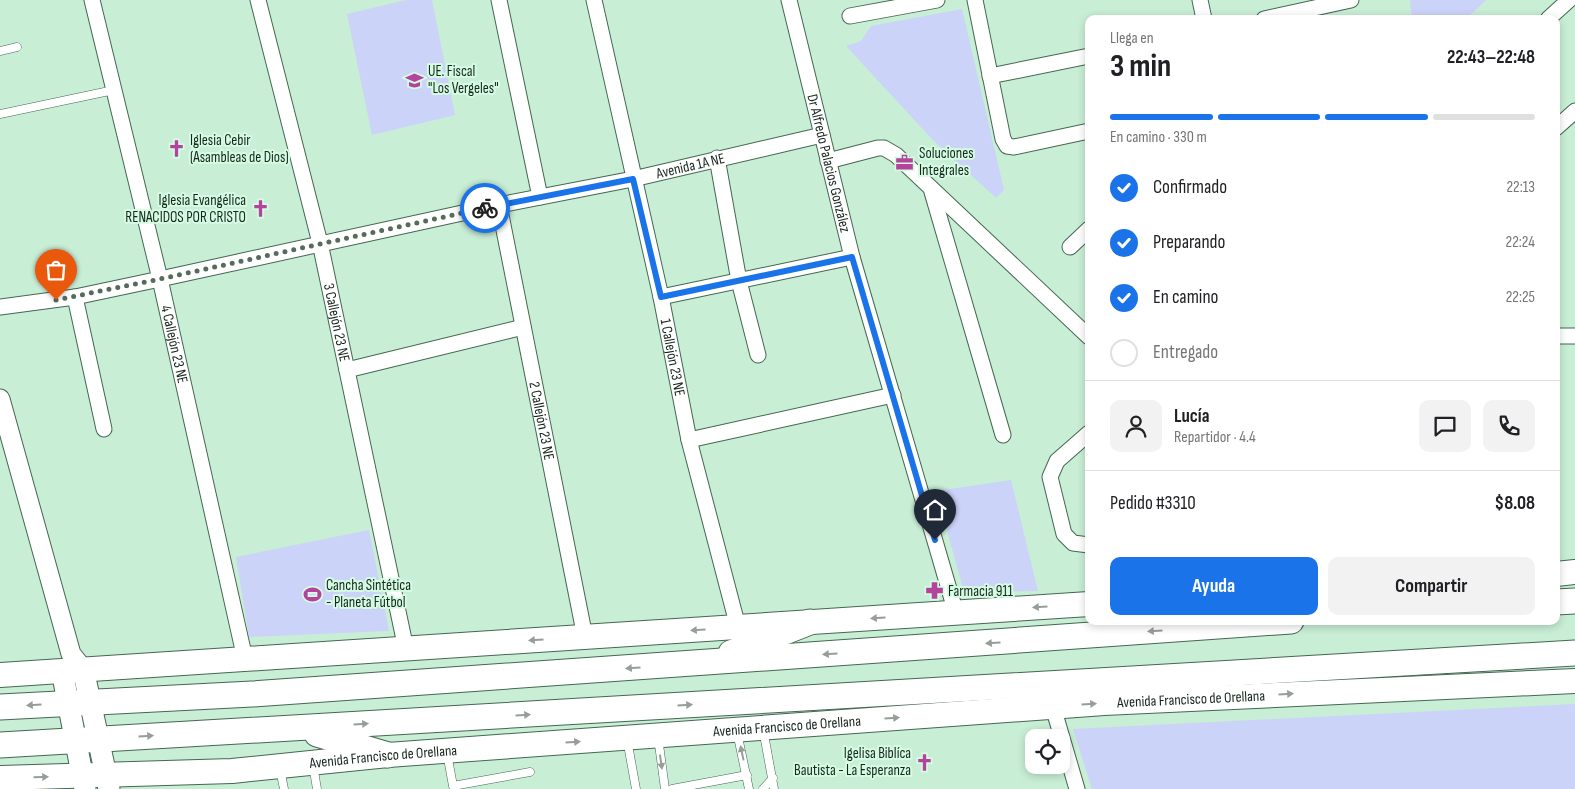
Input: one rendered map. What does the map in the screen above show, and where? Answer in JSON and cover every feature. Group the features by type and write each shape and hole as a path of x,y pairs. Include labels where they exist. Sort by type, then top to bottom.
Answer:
{"highway":[{"path":"1560,602 1575,601"},
{"path":"700,664 810,622"},
{"path":"0,707 272,693 1235,625"},
{"name":"Avenida Francisco de Orellana","path":"0,745 1575,653"},
{"path":"288,728 330,736 388,755"}],"main road":[{"path":"1560,574 1575,572"},
{"path":"0,675 72,665 245,659 1085,604"},
{"path":"72,665 86,739 83,782"},
{"name":"Avenida Francisco de Orellana","path":"0,778 107,782 232,771 282,778 312,763 388,755 1053,707 1575,681"},
{"path":"86,739 107,782"},
{"path":"191,789 232,771"}],"street":[{"name":"4 Callejón 23 NE","path":"92,0 160,279 245,659"},
{"name":"3 Callejón 23 NE","path":"258,0 320,243 406,649"},
{"path":"499,0 540,197"},
{"name":"1 Callejón 23 NE","path":"594,0 661,297 689,440 738,627"},
{"name":"Dr Alfredo Palacios González","path":"789,0 852,257 956,613"},
{"path":"850,16 937,0"},
{"path":"975,0 990,76 1007,146 1014,147 1085,132"},
{"path":"1200,0 1203,15"},
{"path":"1282,15 1351,0"},
{"path":"1552,15 1569,0"},
{"path":"990,76 1085,57"},
{"path":"1560,124 1575,111"},
{"name":"Avenida 1A NE","path":"0,307 75,297 499,205 633,179 822,135"},
{"path":"828,162 884,148 896,154 1085,333"},
{"path":"717,158 739,281 758,355"},
{"path":"932,190 1003,435"},
{"name":"2 Callejón 23 NE","path":"499,205 585,637"},
{"path":"1070,247 1085,233"},
{"path":"661,297 852,257"},
{"path":"75,297 104,429"},
{"path":"347,370 523,327"},
{"path":"1560,336 1575,336"},
{"path":"689,440 893,395"},
{"path":"0,399 72,665"},
{"path":"1085,436 1057,461 1050,477 1064,534 1073,543 1085,544"},
{"path":"1053,707 1078,789"}],"lane":[{"path":"0,51 17,47"},
{"path":"0,114 114,90"},
{"path":"763,728 774,789"},
{"path":"737,730 749,789"},
{"path":"657,735 665,789"},
{"path":"627,738 636,789"},
{"path":"446,751 453,787 530,772"},
{"path":"312,763 317,789"},
{"path":"672,789 747,775"},
{"path":"763,789 772,778"}],"shaded area":[{"path":"406,0 432,0 455,115 372,135 347,14"},
{"path":"1410,0 1486,0 1470,15 1412,15"},
{"path":"962,9 1004,190 996,198 932,139 846,46 861,41 871,26"},
{"path":"1011,480 1038,591 964,592 936,491"},
{"name":"Cancha Sintética - Planeta Fútbol","path":"369,530 389,631 249,637 236,557"},
{"path":"1575,704 1575,789 1092,789 1073,729"}],"way so far":[{"path":"56,300 485,208"}],"place":[{"name":"UE. Fiscal \"Los Vergeles\"","path":"414,80"},
{"name":"Iglesia Cebir (Asambleas de Dios)","path":"176,149"},
{"name":"Soluciones Integrales","path":"905,162"},
{"name":"Iglesia Evangélica RENACIDOS POR CRISTO","path":"260,209"},
{"name":"Farmacia 911","path":"934,591"},
{"name":"Cancha Sintética - Planeta Fútbol","path":"312,594"},
{"name":"Igelisa Biblíca Bautista - La Esperanza","path":"925,762"}],"route":[{"path":"485,208 633,179 661,297 852,257 935,540"}]}
